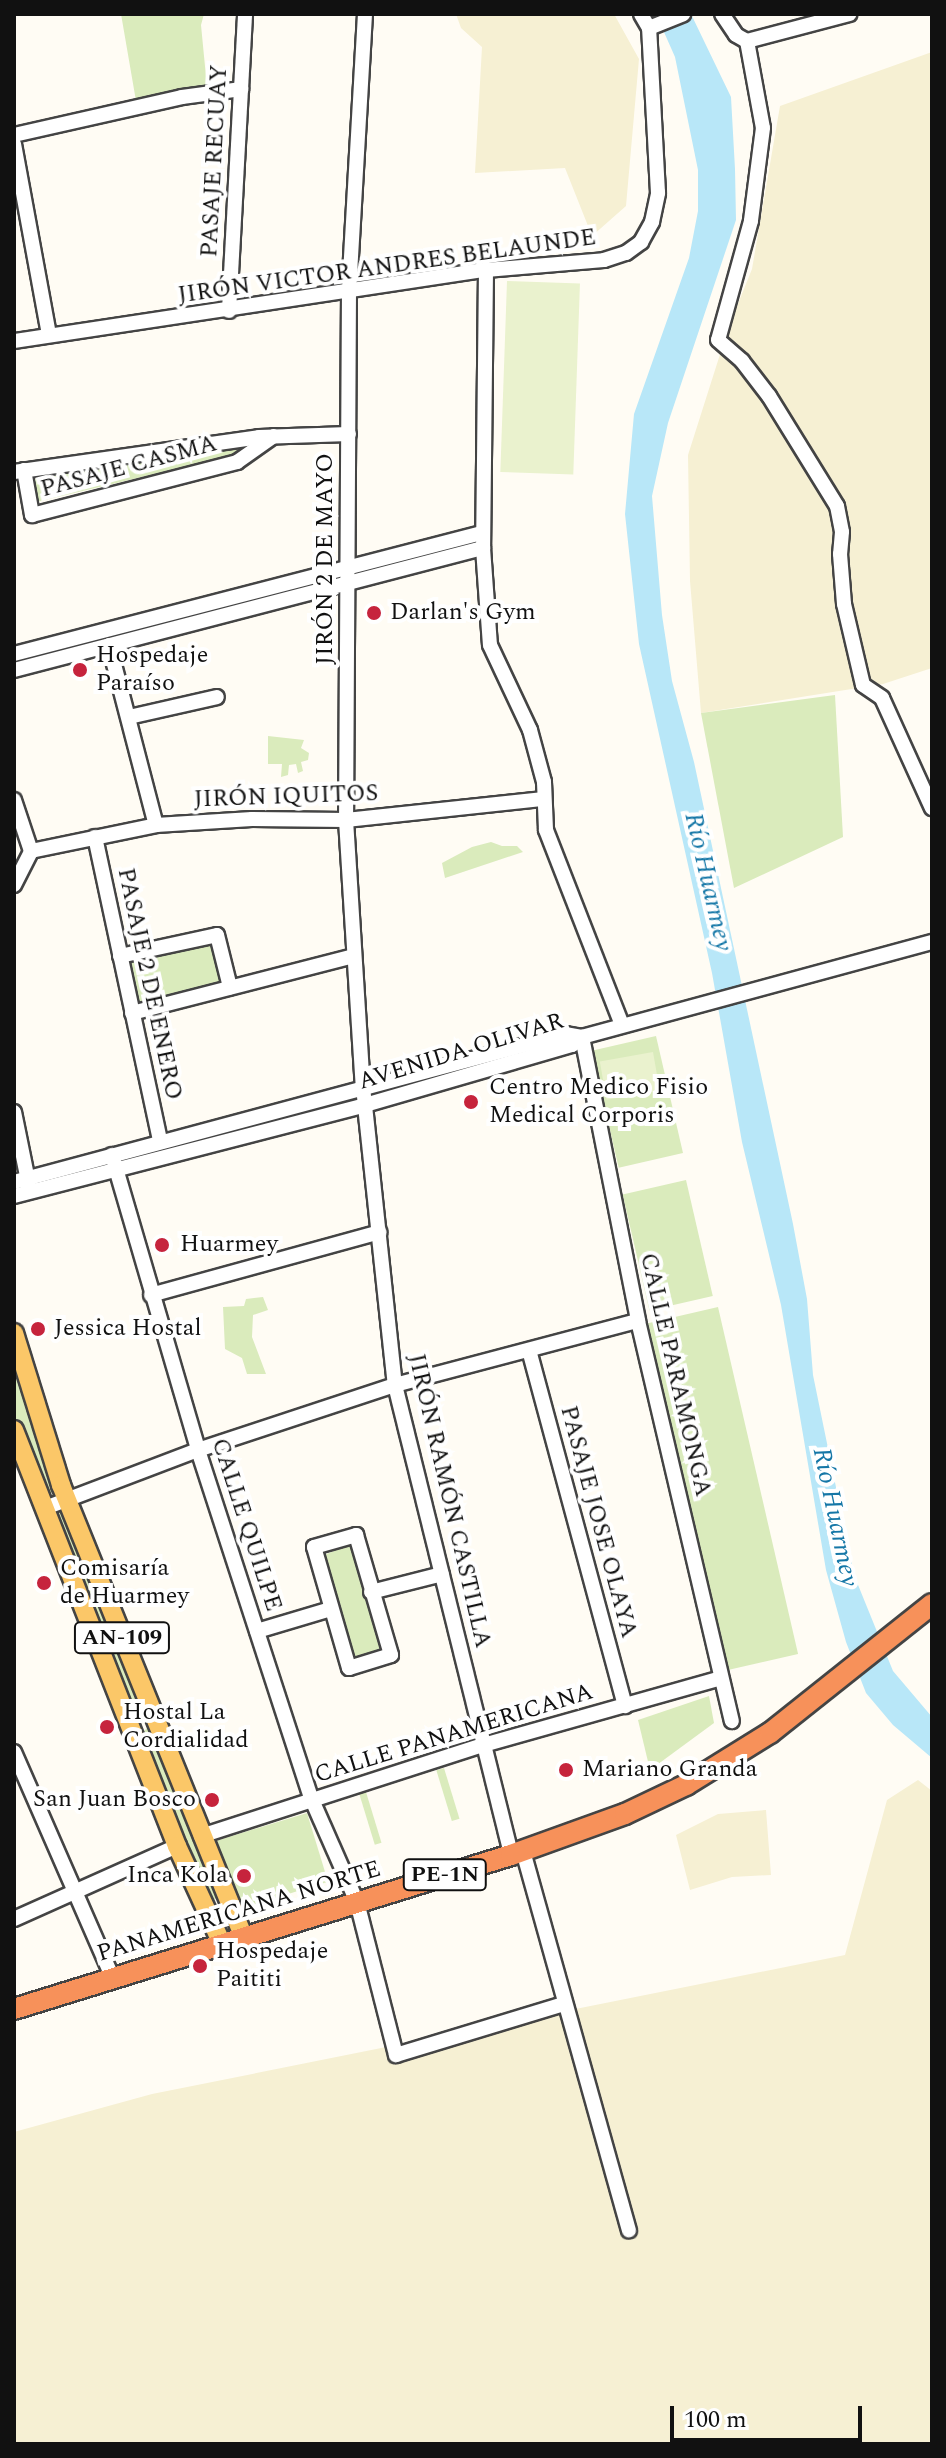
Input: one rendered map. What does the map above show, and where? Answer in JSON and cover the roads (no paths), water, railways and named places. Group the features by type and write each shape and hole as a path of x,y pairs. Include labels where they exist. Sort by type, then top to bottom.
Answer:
{"highway":[{"name":"PANAMERICANA NORTE","path":"14,2009 593,1827 686,1785 770,1733 932,1604"}],"main road":[{"name":"AN-109","path":"14,1333 67,1499 244,1937"},
{"name":"AN-109","path":"14,1430 177,1846 222,1944"},
{"path":"129,1726 153,1716"}],"street":[{"name":"PASAJE RECUAY","path":"229,311 245,14"},
{"name":"JIRÓN 2 DE MAYO","path":"365,14 349,291 346,820 365,1105"},
{"path":"645,21 683,14"},
{"path":"722,14 736,35 747,41 849,14"},
{"name":"JIRÓN VICTOR ANDRES BELAUNDE","path":"14,341 486,270 604,260 626,253 641,242 652,222 658,193 645,21"},
{"path":"747,41 763,128 751,221 718,340 742,361 769,396 837,506 842,532 840,554 844,604 863,685 882,698 932,808"},
{"path":"14,135 182,97 241,89"},
{"path":"14,144 49,335"},
{"path":"486,270 483,541 490,645 530,730 544,782 546,830 622,1025"},
{"name":"PASAJE CASMA","path":"274,436 237,462 32,515 19,471 274,436 349,434"},
{"path":"14,654 483,541"},
{"path":"14,670 348,575"},
{"path":"109,645 156,825"},
{"path":"129,717 217,697"},
{"name":"JIRÓN IQUITOS","path":"31,851 156,825 252,819 346,820 544,799"},
{"path":"14,800 31,851 14,885"},
{"name":"PASAJE 2 DE ENERO","path":"95,837 160,1140"},
{"path":"120,956 217,935 230,987"},
{"path":"582,1037 932,942"},
{"path":"132,1013 354,956"},
{"name":"AVENIDA OLIVAR","path":"114,1162 160,1140 565,1034 582,1037"},
{"name":"AVENIDA OLIVAR","path":"14,1196 24,1184 365,1105 567,1047 582,1037"},
{"name":"CALLE PARAMONGA","path":"582,1037 638,1321 732,1721"},
{"name":"JIRÓN RAMÓN CASTILLA","path":"365,1105 395,1385 483,1745 564,2004 629,2230"},
{"path":"14,1112 24,1184"},
{"name":"CALLE QUILPE","path":"114,1162 198,1450 312,1800 357,1902 396,2055 564,2004"},
{"path":"151,1295 379,1232"},
{"path":"45,1508 198,1450 395,1385 638,1321"},
{"name":"PASAJE JOSE OLAYA","path":"529,1350 625,1706"},
{"path":"356,1535 391,1655 349,1668 331,1609 314,1547 356,1535"},
{"path":"371,1592 442,1574"},
{"path":"257,1631 331,1609"},
{"name":"CALLE PANAMERICANA","path":"201,1836 483,1745 721,1678"},
{"path":"14,1752 73,1894 113,1979"},
{"path":"14,1919 177,1846"}],"water":[{"name":"Río Huarmey","path":"656,14 691,14 731,97 735,169 736,220 668,423 652,496 662,615 672,681 694,762 793,1224 807,1299 813,1375 854,1575 893,1671 932,1717 932,1758 893,1725 866,1693 846,1642 826,1570 781,1305 742,1142 712,973 639,644 625,514 634,414 689,258 698,211 698,170 675,57"}],"place":[{"name":"Darlan's Gym","path":"374,613"},
{"name":"Hospedaje Paraíso","path":"80,670"},
{"name":"Centro Medico Fisio Medical Corporis","path":"471,1102"},
{"name":"Huarmey","path":"162,1245"},
{"name":"Jessica Hostal","path":"38,1329"},
{"name":"Comisaría de Huarmey","path":"44,1583"},
{"name":"Hostal La Cordialidad","path":"107,1727"},
{"name":"Mariano Granda","path":"566,1770"},
{"name":"San Juan Bosco","path":"212,1800"},
{"name":"Inca Kola","path":"244,1876"},
{"name":"Hospedaje Paititi","path":"200,1966"}]}
